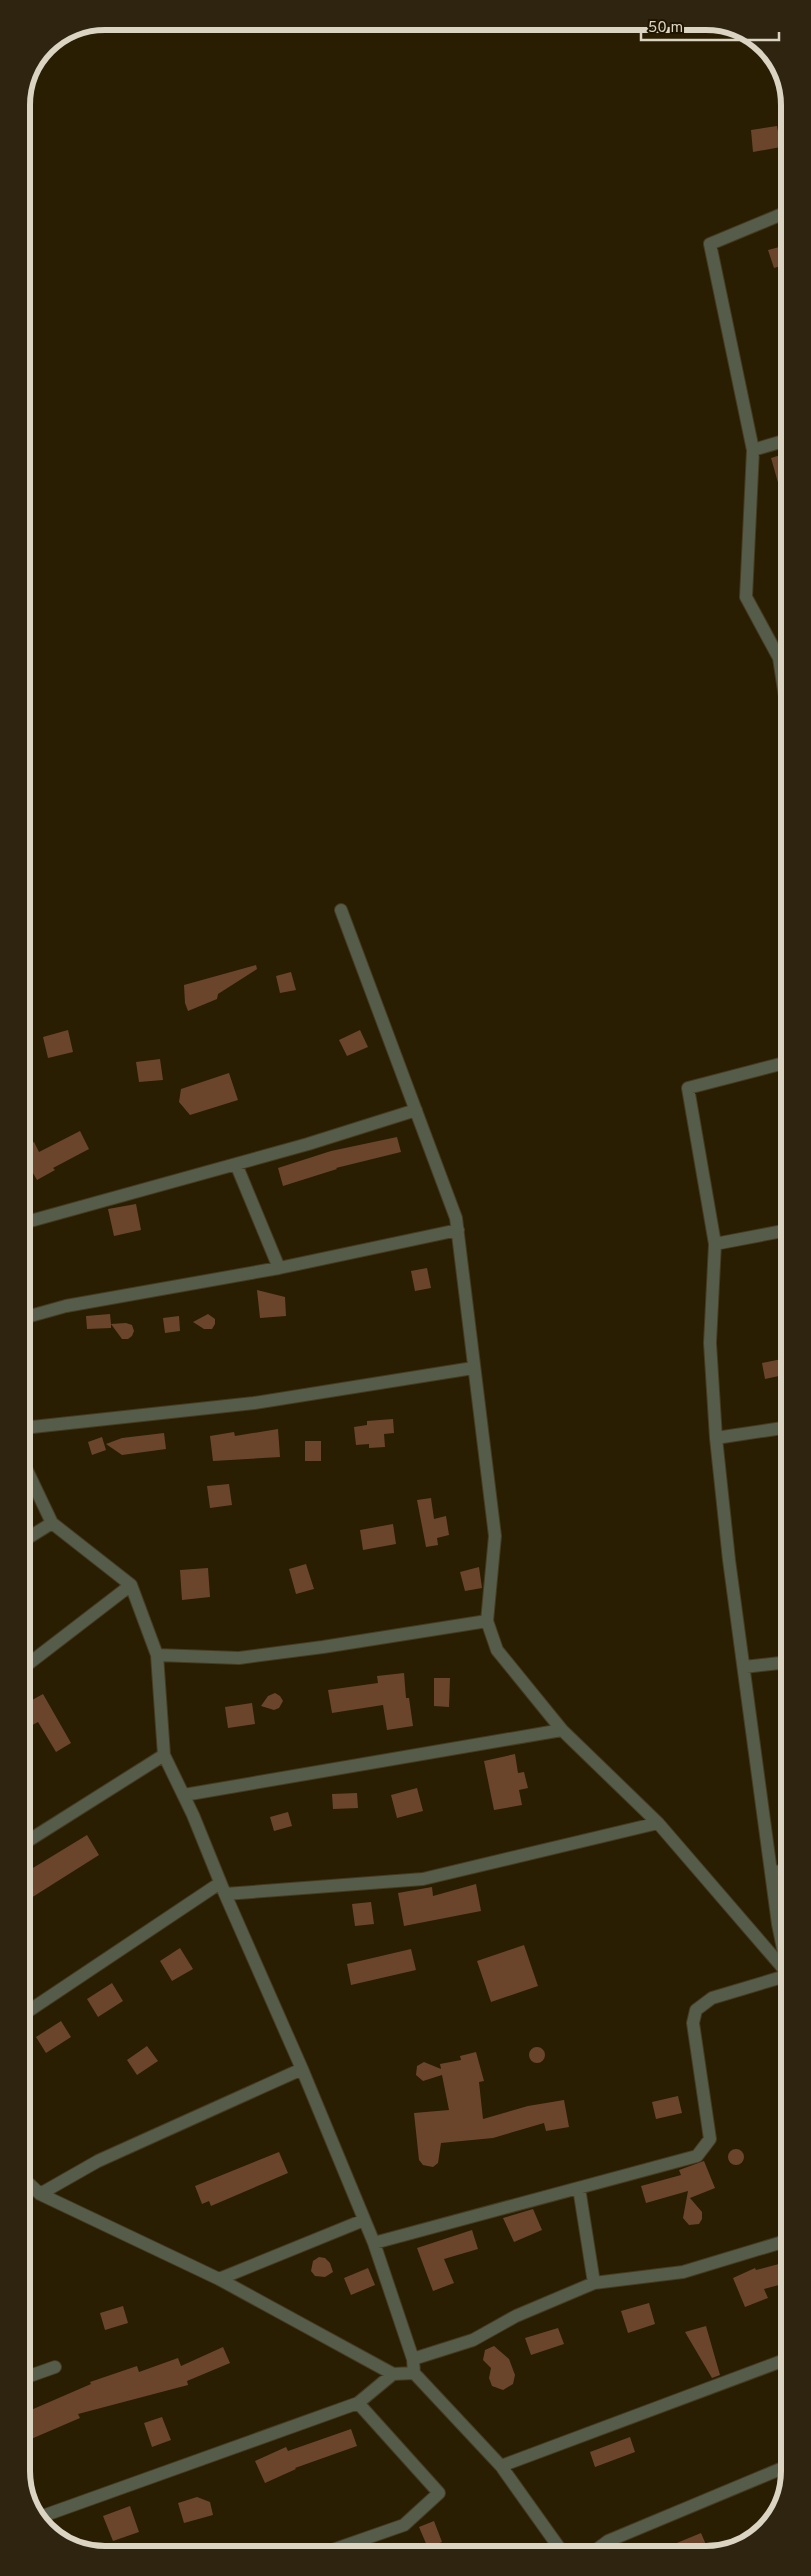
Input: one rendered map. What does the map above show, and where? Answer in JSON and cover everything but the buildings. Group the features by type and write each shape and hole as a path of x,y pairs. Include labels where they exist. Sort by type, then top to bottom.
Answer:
{"street":[{"path":"781,214 710,244 753,450 746,597 779,658 781,671"},
{"path":"753,450 781,442"},
{"path":"341,910 456,1218 495,1536 487,1621 497,1650 562,1730 658,1823 781,1966"},
{"path":"781,1064 688,1088 714,1244 710,1343 716,1438 729,1560 781,1938"},
{"path":"30,1221 308,1144 416,1110"},
{"path":"236,1164 279,1268"},
{"path":"30,1316 66,1306 279,1268 458,1230"},
{"path":"714,1244 781,1231"},
{"path":"30,1427 254,1403 473,1368"},
{"path":"716,1438 781,1428"},
{"path":"30,1477 52,1523 131,1585 158,1655 164,1755 184,1795 222,1888 302,2069 374,2243 412,2359 414,2373 501,2466 558,2546"},
{"path":"30,1537 52,1523"},
{"path":"30,1663 131,1585"},
{"path":"158,1655 239,1658 323,1648 487,1621"},
{"path":"744,1667 781,1663"},
{"path":"184,1795 562,1730"},
{"path":"30,1840 164,1755"},
{"path":"30,2010 222,1888 422,1879 658,1823"},
{"path":"771,1871 781,1872"},
{"path":"374,2243 697,2156 710,2139 693,2023 696,2010 712,1998 781,1977"},
{"path":"40,2194 98,2161 302,2069"},
{"path":"30,2185 40,2194 219,2278 392,2374 414,2373"},
{"path":"579,2188 594,2283"},
{"path":"219,2278 364,2220"},
{"path":"412,2359 473,2340 516,2316 594,2283 683,2272 781,2243"},
{"path":"501,2466 781,2361"},
{"path":"30,2376 55,2367"},
{"path":"45,2515 358,2403 392,2374"},
{"path":"343,2546 404,2524 439,2493 358,2403"},
{"path":"601,2546 608,2541 781,2469"}]}
